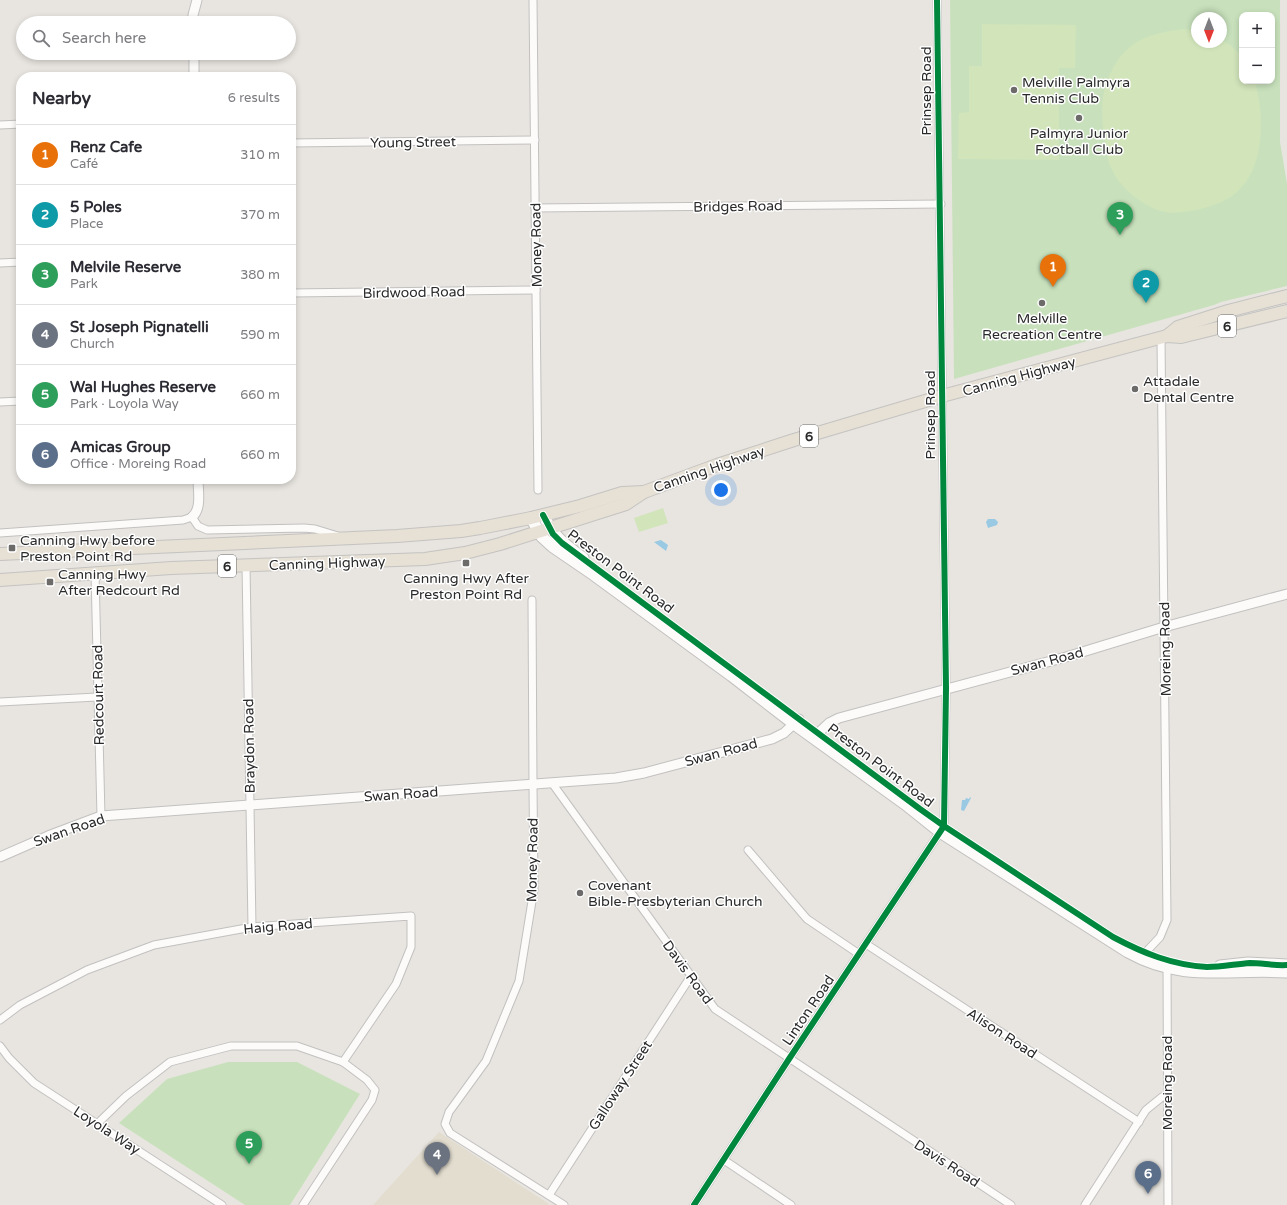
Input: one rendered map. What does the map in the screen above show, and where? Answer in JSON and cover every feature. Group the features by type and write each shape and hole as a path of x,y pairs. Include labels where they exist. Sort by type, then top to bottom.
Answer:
{"highway":[{"name":"Canning Highway","path":"1164,337 1178,327 1228,311 1287,296"},
{"name":"Canning Highway","path":"0,580 171,568 404,560 444,557 465,553 502,544 626,504 644,492 717,465 942,396 1164,337 1181,337 1287,311"},
{"name":"Canning Highway","path":"0,554 344,539 461,531 537,517 622,493 644,492"},
{"path":"461,531 465,553"}],"main road":[{"name":"Preston Point Road","path":"537,517 544,530 796,722 816,735 942,829 1128,952 1144,960 1194,972 1287,972"},
{"name":"Preston Point Road","path":"942,829 1113,937 1167,965 1208,967 1248,963 1287,965"}],"street":[{"path":"189,0 192,16"},
{"path":"194,16 197,0"},
{"name":"Money Road","path":"533,0 538,490"},
{"name":"Prinsep Road","path":"937,0 939,177 941,204 946,688 942,829"},
{"path":"194,60 194,72"},
{"path":"0,125 16,124"},
{"name":"Young Street","path":"296,143 535,140"},
{"name":"Bridges Road","path":"535,208 941,204"},
{"path":"0,263 16,262"},
{"name":"Birdwood Road","path":"296,293 536,290"},
{"name":"Moreing Road","path":"1145,953 1160,937 1167,920 1164,627 1164,337"},
{"path":"0,402 16,401"},
{"path":"0,533 183,520 192,517 197,511 198,484"},
{"name":"Canning Highway","path":"192,517 198,526 207,530 304,528 315,529 344,539"},
{"name":"Braydon Road","path":"246,565 252,927"},
{"name":"Redcourt Road","path":"95,573 101,816"},
{"name":"Swan Road","path":"816,735 833,720 946,688 1066,657 1164,627 1287,594"},
{"name":"Money Road","path":"532,600 534,889 519,981 486,1061 449,1112 445,1124 450,1134 549,1195"},
{"path":"0,702 97,697"},
{"name":"Swan Road","path":"0,857 48,836 101,816 616,778 644,773 772,739 784,733 796,722"},
{"name":"Davis Road","path":"552,783 715,1009 1011,1205"},
{"name":"Linton Road","path":"694,1205 942,829"},
{"path":"748,850 807,919 859,954"},
{"name":"Haig Road","path":"0,1020 20,1006 88,970 154,945 252,927 411,916 411,947 396,984 342,1062"},
{"name":"Alison Road","path":"866,944 1139,1122"},
{"name":"Moreing Road","path":"1167,965 1168,1205"},
{"name":"Galloway Street","path":"549,1195 691,976"},
{"name":"Loyola Way","path":"0,1046 9,1058 34,1083 222,1205"},
{"path":"97,1124 126,1096 170,1062 231,1046 297,1046 342,1062 367,1080 375,1090 372,1100 303,1205"},
{"path":"1085,1205 1146,1110 1162,1097 1167,1096"},
{"path":"724,1160 791,1205"},
{"path":"549,1195 561,1204"}],"shaded area":[{"path":"439,1132 549,1204 373,1205"}],"green space":[{"path":"950,0 1280,0 1280,142 1287,184 1287,286 1214,305 954,379"},
{"name":"Melville Palmyra Tennis Club","path":"982,24 1076,25 1075,68 1059,68 1059,160 958,159 959,113 969,112 969,66 982,66"},
{"path":"1184,29 1191,30 1191,48 1227,48 1227,43 1239,53 1239,84 1256,84 1261,124 1258,154 1246,181 1237,192 1229,198 1201,209 1174,213 1157,210 1133,196 1115,175 1107,154 1102,112 1106,84 1112,70 1126,50 1145,38 1169,31"},
{"path":"663,508 668,523 639,532 634,518"},
{"path":"228,1062 297,1062 360,1094 290,1205 245,1205 119,1123 167,1079"}],"water":[{"path":"988,519 995,519 998,522 997,525 988,528 986,522"},
{"path":"661,540 668,545 666,551 654,542"},
{"path":"970,797 971,798 964,811 961,810 962,800 965,800 966,798 969,799"}],"cycle path":[{"path":"694,1205 944,826 946,688 937,0"},
{"path":"543,515 553,534 562,543 920,809 1113,937 1158,957 1194,966 1212,967 1250,963 1287,965"}],"place":[{"name":"Melville Palmyra Tennis Club","path":"1014,90"},
{"name":"Palmyra Junior Football Club","path":"1079,118"},
{"name":"Melvile Reserve","path":"1120,235"},
{"name":"Renz Cafe","path":"1053,287"},
{"name":"Melville Recreation Centre","path":"1042,303"},
{"name":"5 Poles","path":"1146,303"},
{"name":"Attadale Dental Centre","path":"1135,389"},
{"name":"Canning Hwy before Preston Point Rd","path":"12,548"},
{"name":"Canning Hwy After Preston Point Rd","path":"466,563"},
{"name":"Canning Hwy After Redcourt Rd","path":"50,582"},
{"name":"Covenant Bible-Presbyterian Church","path":"580,893"},
{"name":"Wal Hughes Reserve","path":"249,1164"},
{"name":"St Joseph Pignatelli","path":"437,1175"},
{"name":"Amicas Group","path":"1148,1194"}]}
